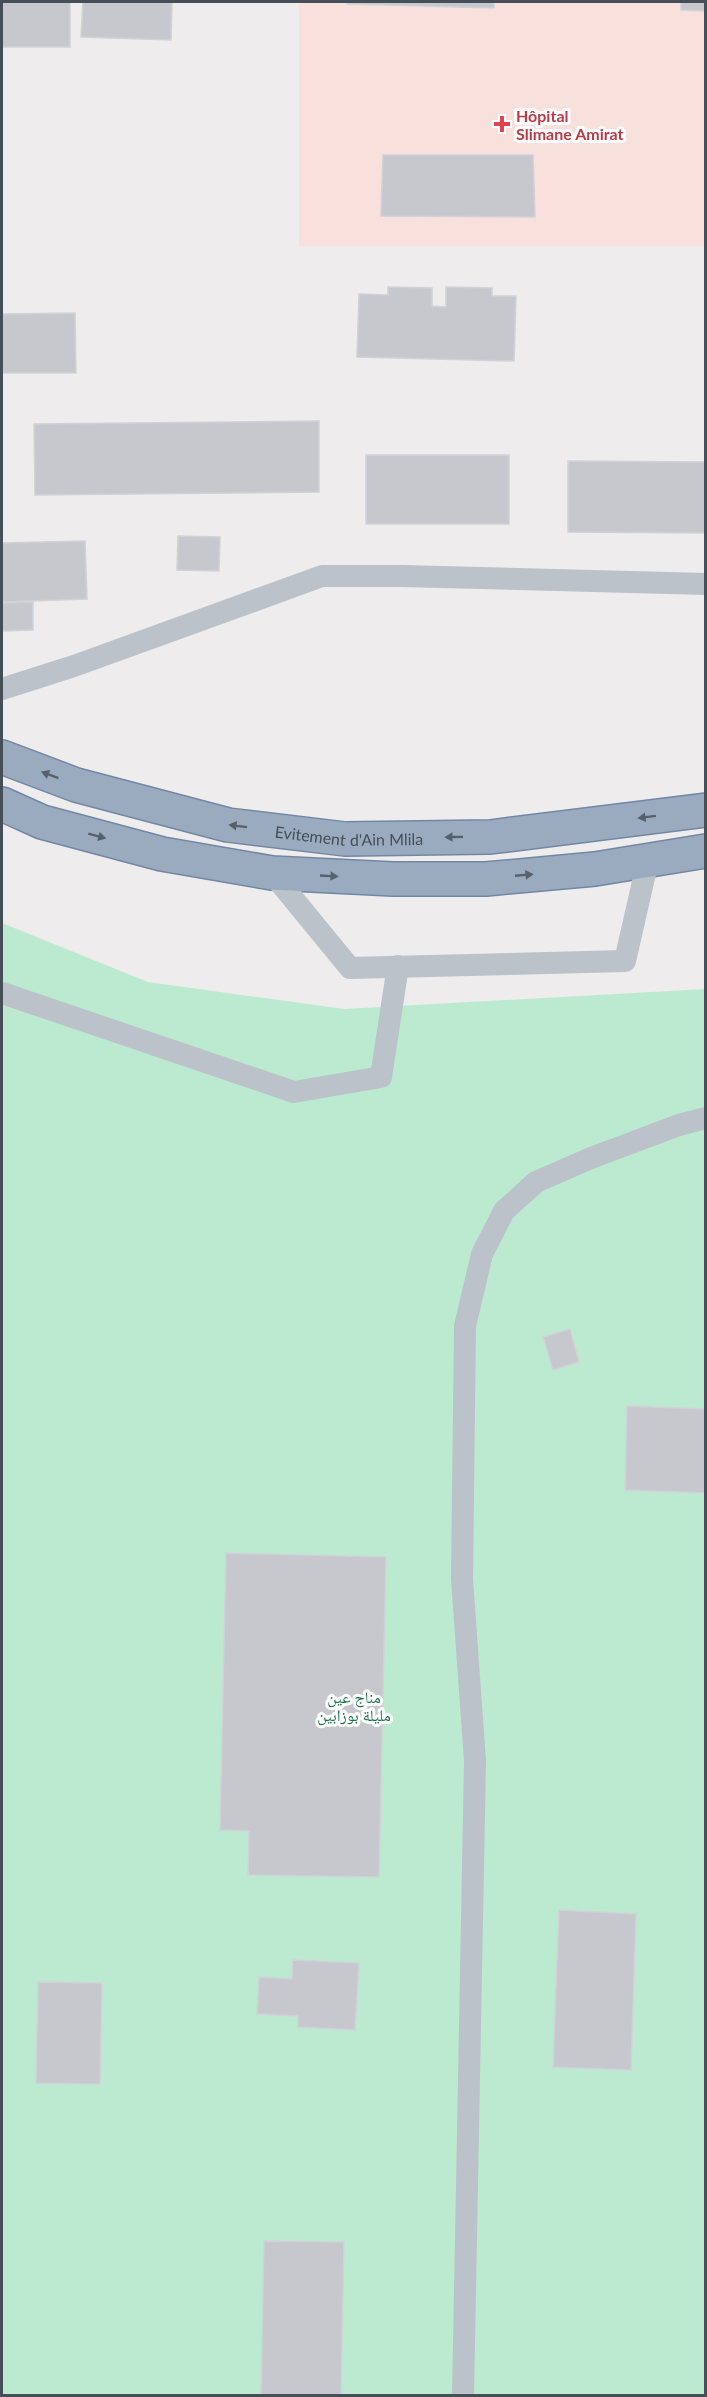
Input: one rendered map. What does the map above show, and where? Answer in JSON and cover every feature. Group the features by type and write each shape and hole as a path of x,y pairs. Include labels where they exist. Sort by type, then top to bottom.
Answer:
{"highway":[{"name":"Evitement d'Ain Mlila","path":"2,757 76,785 228,825 345,839 490,837 705,810"},
{"path":"2,804 42,822 162,854 272,873 393,879 486,879 595,869 705,851"}],"lane":[{"path":"2,689 75,666 322,576 705,584"},
{"path":"272,873 350,968 625,961 648,860"},
{"path":"2,993 294,1092 381,1077 398,966"},
{"path":"463,2396 475,1761 462,1579 465,1326 482,1254 504,1211 536,1182 591,1158 679,1125 705,1118"}],"shaded area":[{"name":"Hôpital Slimane Amirat","path":"299,2 705,2 705,246 299,246"}],"green space":[{"name":"مناج عين مليلة بوزابين","path":"2,923 148,982 344,1009 705,989 705,2395 2,2395"}],"building":[{"path":"2,2 70,2 70,47 2,47"},
{"path":"83,2 172,2 171,40 81,37"},
{"path":"347,2 494,2 494,8 347,4"},
{"path":"681,2 706,2 706,11 681,10"},
{"path":"383,155 533,155 535,217 381,216"},
{"path":"388,287 432,288 432,306 446,307 446,287 492,288 492,296 516,296 514,361 357,357 359,294 388,295"},
{"path":"75,313 76,373 2,373 2,314"},
{"path":"319,421 319,492 35,495 34,424"},
{"path":"366,455 509,455 509,524 366,524"},
{"path":"568,461 706,462 706,533 568,532"},
{"path":"178,536 220,537 219,571 177,570"},
{"path":"85,541 87,599 2,602 2,543"},
{"path":"33,602 33,630 2,631 2,603"},
{"path":"570,1329 579,1362 553,1370 543,1337"},
{"path":"627,1406 706,1409 706,1493 625,1490"},
{"path":"226,1553 386,1557 379,1877 248,1875 249,1831 220,1830"},
{"path":"559,1910 636,1914 631,2070 553,2067"},
{"path":"293,1960 359,1963 355,2030 298,2027 298,2016 257,2014 259,1977 292,1979"},
{"path":"38,1982 102,1983 100,2084 36,2083"},
{"path":"264,2241 344,2242 341,2396 261,2396"}],"place":[{"name":"Hôpital Slimane Amirat","path":"502,124"}]}
